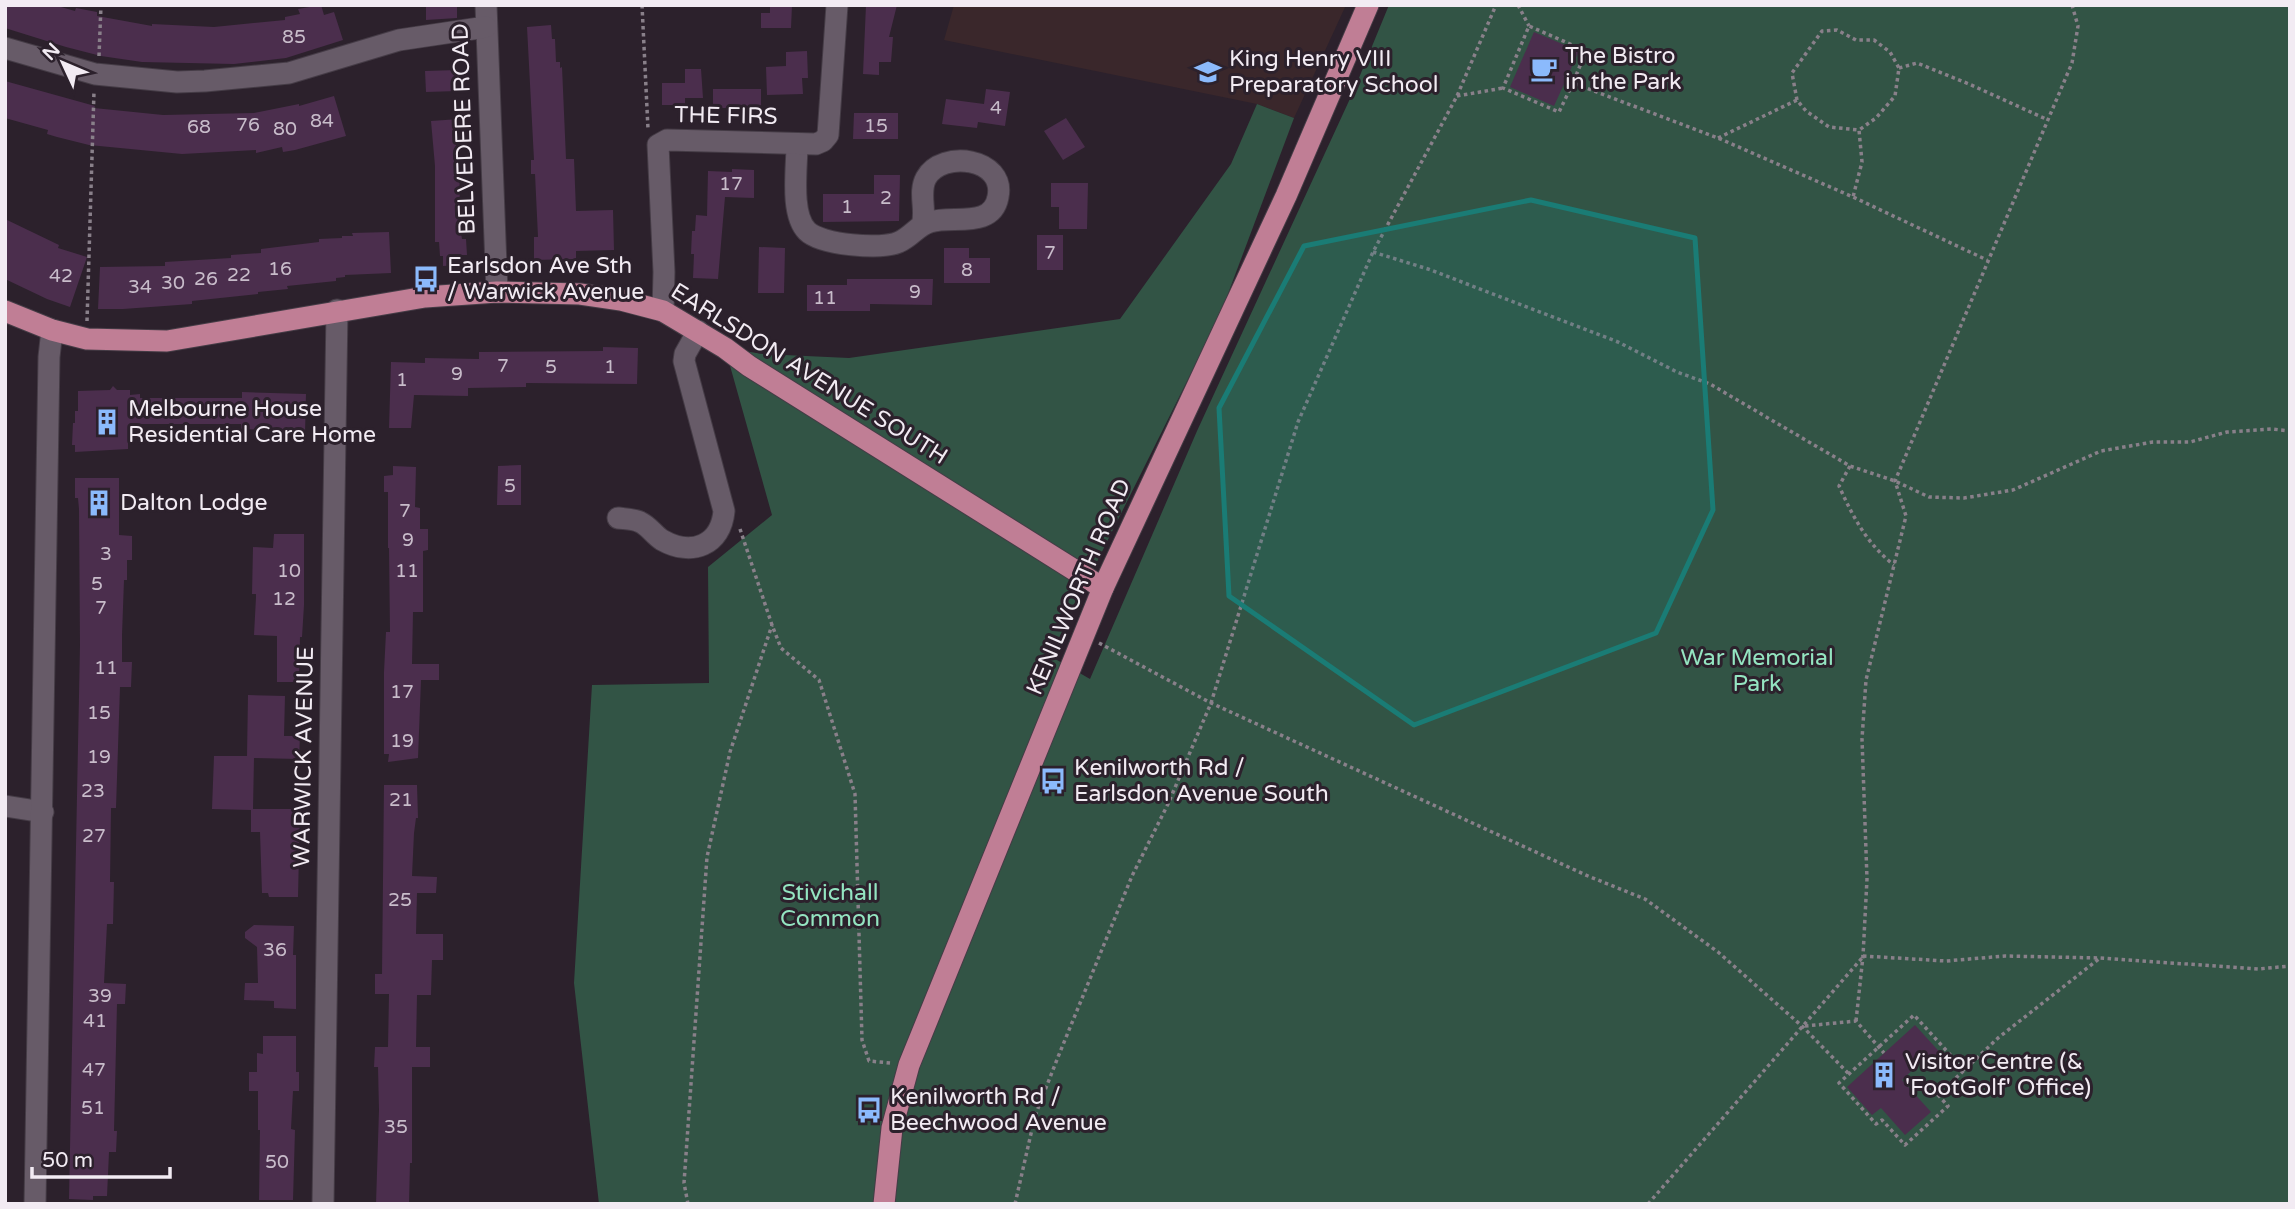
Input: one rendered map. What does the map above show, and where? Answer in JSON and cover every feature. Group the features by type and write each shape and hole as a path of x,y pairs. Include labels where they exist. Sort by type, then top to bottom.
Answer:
{"main road":[{"name":"KENILWORTH ROAD","path":"884,1204 892,1128 909,1065 1103,588 1286,196 1368,5"},
{"name":"EARLSDON AVENUE SOUTH","path":"5,311 52,330 87,339 167,341 425,297 497,292 580,294 621,300 663,311 698,331 761,374 1103,588"}],"street":[{"name":"BELVEDERE ROAD","path":"486,5 497,292"},
{"name":"THE FIRS","path":"663,311 664,272 658,149 660,142 820,143 828,135 837,5"},
{"path":"5,48 95,74 177,82 269,76 312,67 399,40 486,27"},
{"path":"797,144 798,215 812,236 833,243 888,245 908,237 922,225"},
{"name":"WARWICK AVENUE","path":"323,1204 337,310"},
{"path":"35,1204 49,357 52,330"},
{"path":"618,518 638,520 661,539 677,546 693,548 716,536 722,525 724,511 684,361 698,331"},
{"path":"5,806 43,812"}],"path":[{"path":"87,339 95,74 99,55 101,5"},
{"path":"642,5 648,132 660,142"},
{"path":"1015,1204 1035,1116 1058,1057 1132,876 1168,804 1211,703 1298,422 1373,252 1457,96 1496,5"},
{"path":"1457,96 1503,88 1559,112 1586,51 1529,26 1518,5"},
{"path":"1856,1021 1867,879 1861,739 1866,680 1906,516 1895,481 2046,119 2072,63 2078,26 2072,5"},
{"path":"1503,88 1529,26"},
{"path":"1838,30 1856,40 1874,40 1890,52 1899,68 1895,96 1876,118 1859,130 1829,127 1806,111 1797,100 1792,73 1822,31 1838,30"},
{"path":"1899,68 1917,63 2046,119"},
{"path":"1573,83 1718,138 1987,260"},
{"path":"1718,138 1797,100"},
{"path":"1853,197 1862,162 1859,130"},
{"path":"1373,252 1532,308 1618,342 1677,372 1710,384 1850,466 1895,481 1929,497 1964,498 2013,490 2101,451 2153,442 2190,442 2227,432 2272,429 2290,431"},
{"path":"1850,466 1839,486 1852,515 1880,554 1895,566"},
{"path":"737,519 781,648 819,680 855,794 862,1040 869,1061 909,1065"},
{"path":"688,1204 684,1183 707,857 730,752 772,625"},
{"path":"1085,635 1211,703 1576,871 1645,900 1718,952 1803,1027 1849,1074"},
{"path":"1863,957 1946,961 2005,956 2099,958 2258,969 2290,966"},
{"path":"1648,1204 1863,957"},
{"path":"1965,1071 1914,1015 1839,1083 1876,1124 1882,1120 1905,1145 1948,1106 1938,1096 1965,1071 1998,1038 2099,958"},
{"path":"1803,1027 1856,1021"},
{"path":"1856,1021 1884,1053"}],"highlighted area":[{"path":"1531,200 1695,238 1713,510 1656,633 1414,725 1229,596 1219,408 1304,246"}],"shaded area":[{"name":"King Henry VIII Preparatory School","path":"954,5 1346,5 1294,118 1257,104 944,40"}],"green space":[{"name":"War Memorial Park","path":"1389,5 2290,5 2290,1204 599,1204 574,983 592,685 709,683 708,567 772,515 725,348 763,354 849,358 1120,319 1231,164 1257,104 1294,118 1220,315 1050,656 1090,679 1197,431 1354,90"}],"building":[{"path":"5,5 54,5 75,11 76,8 97,12 97,16 152,26 214,27 285,20 285,17 300,14 298,9 321,5 324,15 334,12 343,40 286,58 234,64 142,62 101,56 5,28"},
{"path":"426,5 457,5 457,18 426,20"},
{"path":"770,5 792,5 791,28 761,28 761,13 770,13"},
{"path":"866,5 897,5 889,37 893,37 891,62 879,62 879,75 863,74"},
{"path":"551,25 556,62 560,62 560,68 562,67 566,159 574,159 576,211 613,210 614,250 576,251 576,259 534,260 534,237 538,237 535,174 531,174 531,160 534,160 527,27"},
{"name":"The Bistro in the Park","path":"1534,32 1579,51 1554,106 1510,87"},
{"path":"807,51 808,78 802,78 803,94 767,95 766,67 786,66 786,52"},
{"path":"685,69 701,69 703,98 685,98 685,105 662,105 662,83 685,83"},
{"path":"457,70 458,91 426,92 425,71"},
{"path":"5,81 95,106 94,108 163,115 254,113 299,106 334,96 346,136 295,150 283,152 282,147 256,153 256,150 182,154 89,145 47,134 48,130 5,118"},
{"path":"713,89 761,89 761,108 713,108"},
{"path":"986,89 1010,92 1005,126 978,122 977,128 942,124 946,99 984,104"},
{"path":"854,113 898,113 898,139 853,139"},
{"path":"1066,118 1085,147 1063,160 1044,131"},
{"path":"459,119 460,228 462,239 466,239 467,255 462,255 462,265 443,266 439,242 435,242 435,166 431,121"},
{"path":"732,169 754,170 754,198 725,197 718,279 693,278 692,231 695,231 696,215 707,216 708,171 732,172"},
{"path":"874,175 900,175 899,221 823,222 823,194 874,194"},
{"path":"1051,183 1088,183 1087,229 1059,229 1059,207 1051,207"},
{"path":"5,219 59,245 58,248 87,257 70,307 5,279"},
{"path":"389,232 391,273 345,275 336,278 336,281 287,286 288,289 258,294 192,301 192,304 98,309 100,267 165,266 165,262 231,258 231,255 261,253 261,249 353,236 352,233"},
{"path":"1037,235 1063,235 1063,270 1037,270"},
{"path":"759,247 785,248 784,293 758,293"},
{"path":"944,248 969,248 969,258 990,258 990,283 944,283"},
{"path":"847,279 933,279 932,305 870,304 870,311 807,311 807,285 847,285"},
{"path":"603,347 638,348 637,384 526,383 526,387 468,388 468,396 414,395 411,428 389,428 391,362 425,363 425,358 479,359 479,352 603,351"},
{"path":"113,386 117,390 130,390 130,395 140,394 140,398 242,398 242,392 306,394 305,434 274,434 274,430 241,429 241,424 138,424 138,438 128,438 128,449 75,452 75,445 72,445 73,423 75,411 78,411 78,391 110,390"},
{"path":"521,465 521,505 497,505 498,466"},
{"path":"393,466 416,467 415,507 420,508 420,529 428,529 428,550 423,551 423,612 413,612 412,664 439,664 439,680 421,680 418,758 388,762 389,754 384,754 384,672 386,632 390,632 389,548 388,492 384,492 384,476 393,475"},
{"path":"75,478 119,478 119,535 132,536 132,560 127,560 127,580 124,580 122,635 122,662 132,662 131,687 120,687 116,808 111,808 110,882 114,882 113,924 107,924 104,983 126,984 125,1004 117,1004 114,1131 117,1131 116,1152 109,1152 107,1196 93,1196 93,1200 69,1199 80,645 79,509 78,498 75,498"},
{"path":"274,534 304,534 304,605 299,682 277,682 277,636 254,635 256,594 252,594 253,547 273,548"},
{"path":"248,695 285,696 284,736 300,736 299,759 254,758 253,809 300,809 298,897 269,897 268,893 262,893 260,832 251,832 251,810 212,809 214,756 247,756"},
{"path":"384,785 417,785 418,818 414,833 412,876 437,877 436,893 417,893 416,934 443,934 443,960 432,960 431,995 417,995 416,1047 430,1047 430,1067 412,1067 412,1163 409,1204 376,1204 379,1110 378,1067 374,1067 375,1047 388,1047 389,994 375,994 375,974 382,974"},
{"path":"254,925 294,926 296,1009 274,1008 274,1001 244,1000 245,983 258,983 257,947 245,938 245,932"},
{"name":"Visitor Centre (& 'FootGolf' Office)","path":"1915,1025 1945,1058 1933,1069 1924,1059 1902,1080 1931,1112 1905,1135 1881,1108 1872,1115 1847,1087"},
{"path":"263,1036 296,1036 299,1091 293,1091 293,1200 259,1200 258,1091 249,1091 249,1072 257,1072 257,1053 263,1054"}],"place":[{"name":"The Bistro in the Park","path":"1544,69"},
{"name":"King Henry VIII Preparatory School","path":"1208,72"},
{"name":"Earlsdon Ave Sth / Warwick Avenue","path":"426,279"},
{"name":"Melbourne House Residential Care Home","path":"107,422"},
{"name":"Dalton Lodge","path":"99,503"},
{"name":"Kenilworth Rd / Earlsdon Avenue South","path":"1053,781"},
{"name":"Visitor Centre (& 'FootGolf' Office)","path":"1884,1075"},
{"name":"Kenilworth Rd / Beechwood Avenue","path":"869,1110"}],"park label":[{"name":"Stivichall Common","path":"830,906"}]}
